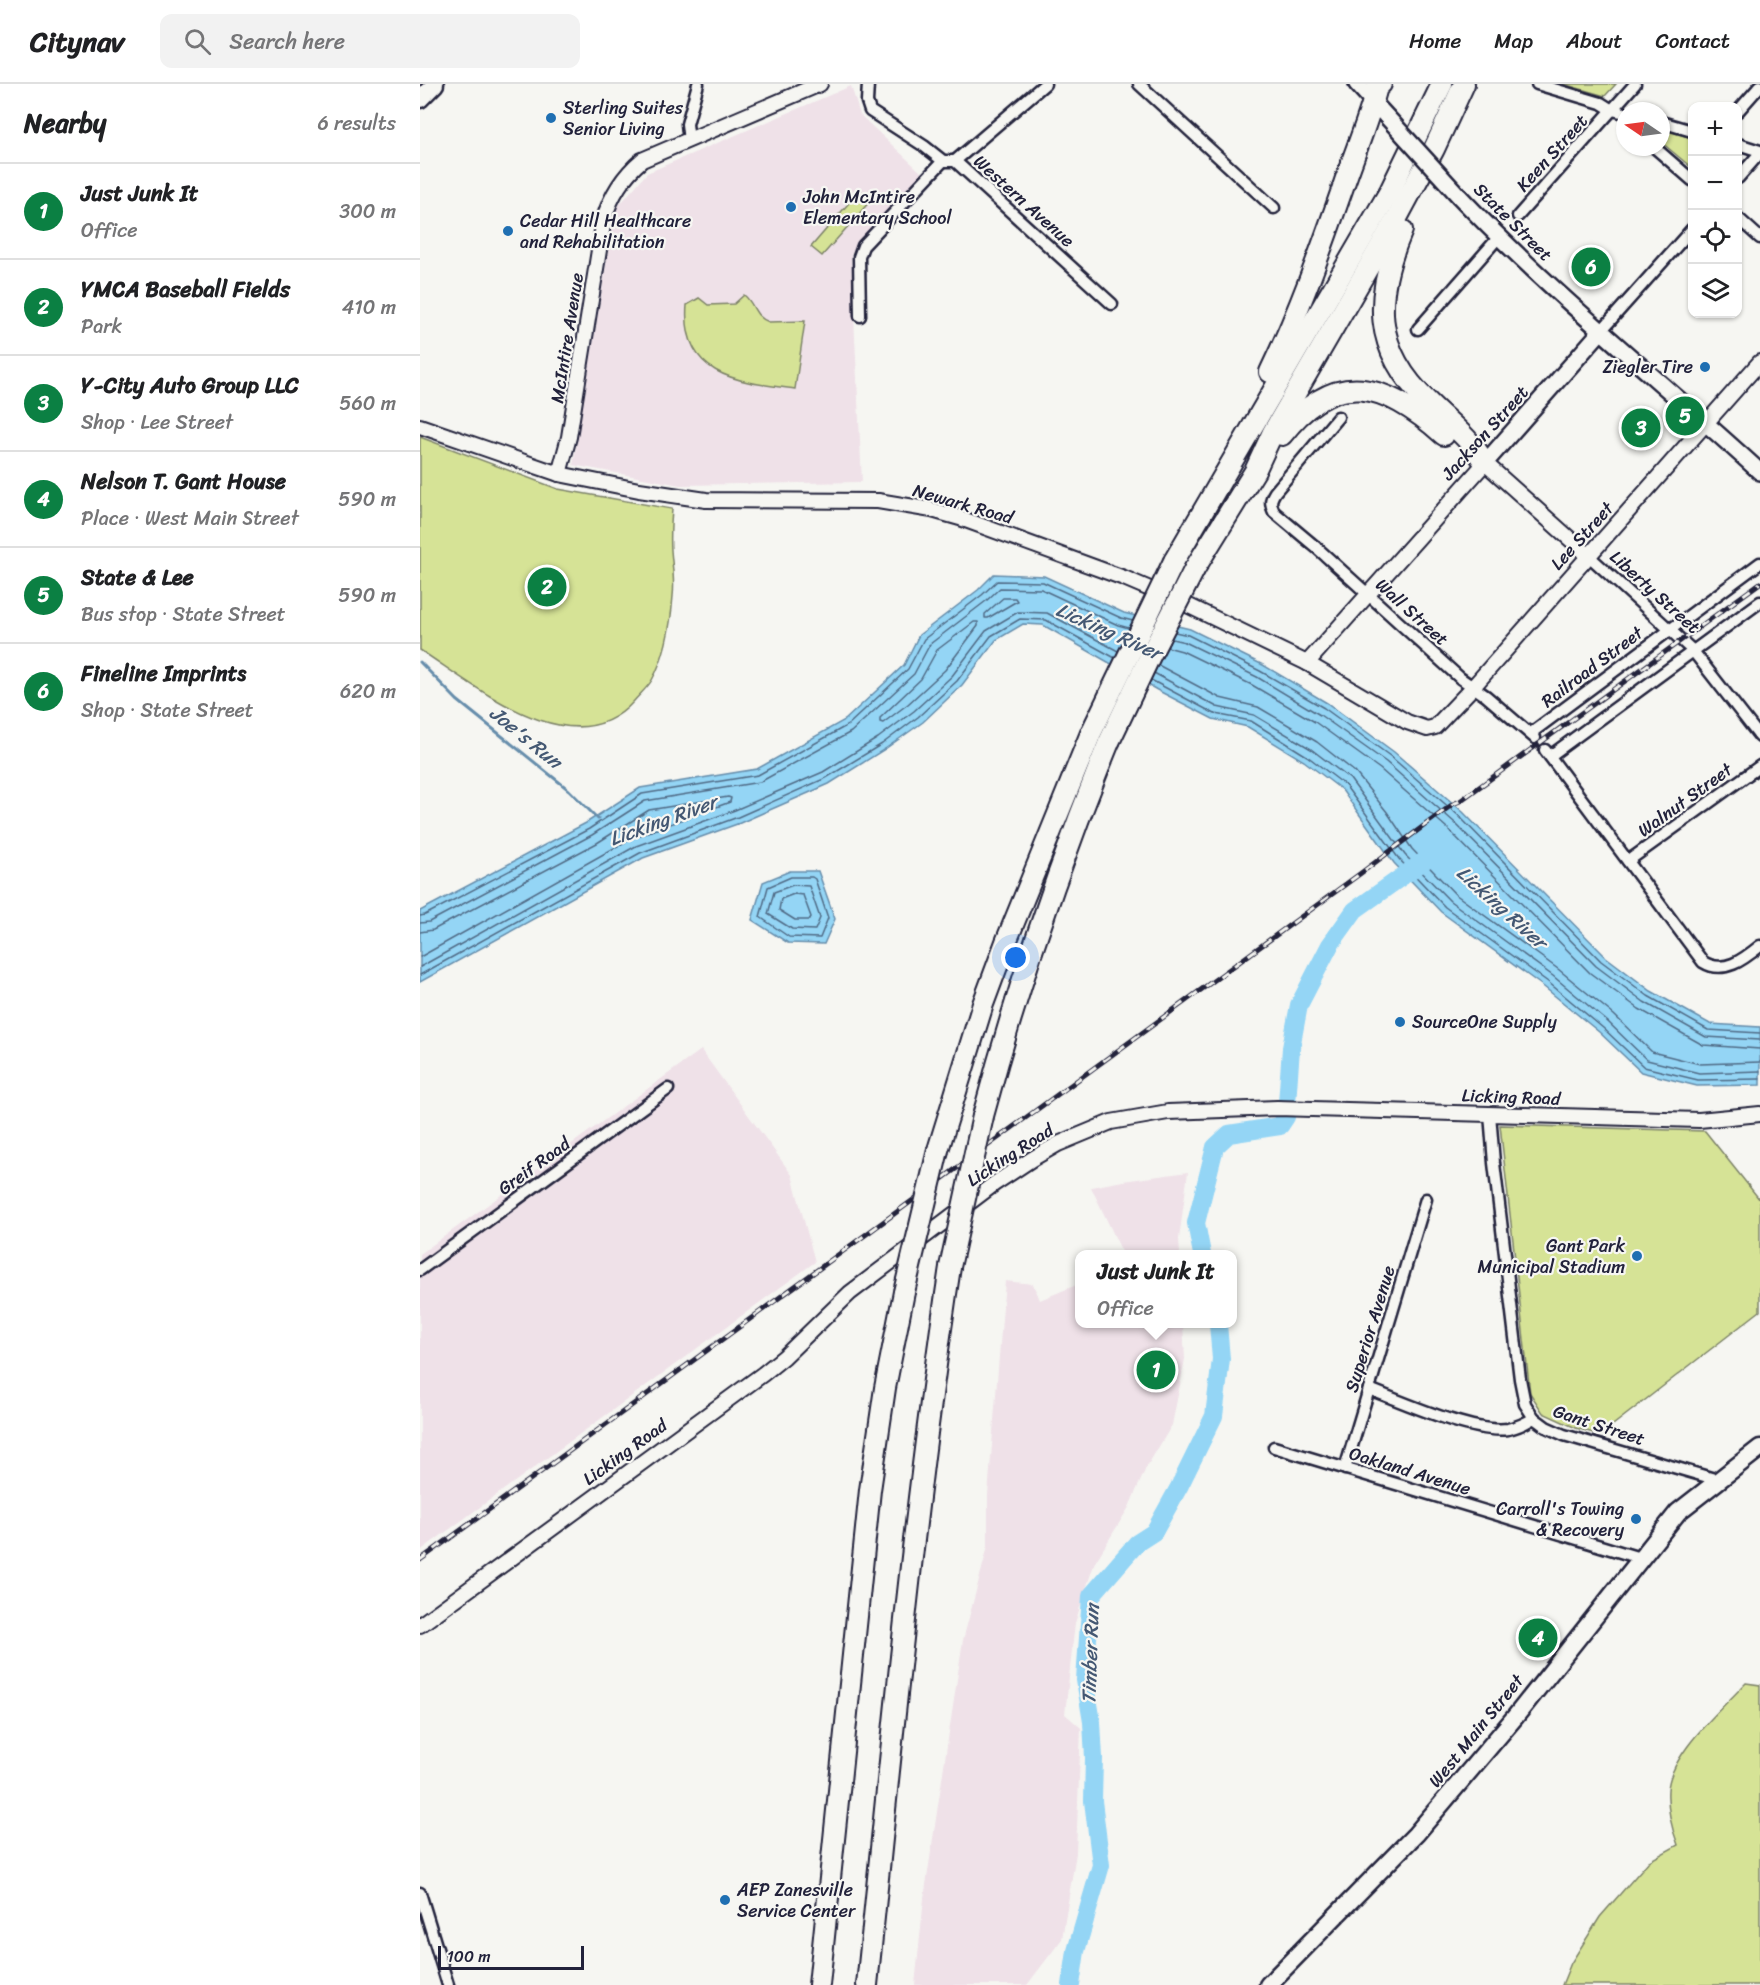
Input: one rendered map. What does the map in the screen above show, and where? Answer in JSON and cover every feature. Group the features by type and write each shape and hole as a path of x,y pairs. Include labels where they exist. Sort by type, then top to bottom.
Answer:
{"highway":[{"path":"819,1985 870,1490 885,1388 904,1292 938,1150 983,1004 1048,836 1091,733 1174,561 1390,191 1442,84"},
{"path":"1464,84 1434,149 1391,257 1384,281 1382,309 1384,330 1390,350 1411,384 1474,444 1485,463"},
{"path":"1230,465 1243,427 1290,329 1377,93"},
{"path":"1255,471 1273,432 1434,149"},
{"path":"867,1985 903,1636 933,1382 950,1267 983,1116 1030,951 1109,742 1195,568 1255,471 1294,420 1315,400 1352,389 1370,390 1387,395 1407,405 1430,422 1466,454 1485,463"}],"main road":[{"path":"420,99 435,84"},
{"name":"State Street","path":"1357,84 1377,93 1387,117 1498,238 1760,472"},
{"name":"Jackson Street","path":"1485,463 1601,331"},
{"name":"West Main Street","path":"1268,1985 1416,1834 1515,1717 1678,1512 1760,1448"}],"street":[{"path":"688,141 687,124 698,84"},
{"name":"McIntire Avenue","path":"559,474 570,437 597,259 608,208 628,171 642,160 820,84"},
{"name":"Western Avenue","path":"868,84 867,102 870,111 949,161 1112,304"},
{"path":"861,316 859,257 863,246 949,161 1045,84"},
{"path":"1139,84 1274,208"},
{"path":"1537,84 1601,103 1616,113"},
{"name":"Keen Street","path":"1518,216 1635,84"},
{"path":"1742,106 1760,86"},
{"path":"1612,110 1616,111"},
{"path":"1670,125 1688,130"},
{"path":"1742,146 1760,152 1742,172"},
{"path":"1664,156 1688,177"},
{"path":"1742,222 1760,238"},
{"name":"Jackson Street","path":"1601,331 1688,233"},
{"path":"1418,329 1498,238"},
{"name":"Lee Street","path":"1427,729 1435,727 1473,687 1760,362"},
{"name":"Wall Street","path":"1338,417 1275,492 1270,505 1274,512 1460,678 1533,736"},
{"name":"Newark Road","path":"420,426 559,474 617,486 706,500 847,499 878,501 932,510 1124,578 1185,604 1307,663 1407,722 1427,729"},
{"name":"Liberty Street","path":"1485,463 1671,629 1693,651 1760,737"},
{"name":"Jackson Street","path":"1307,663 1485,463"},
{"name":"Railroad Street","path":"1533,736 1760,563"},
{"path":"1760,602 1548,753 1703,962 1720,967 1736,963 1760,946"},
{"name":"Walnut Street","path":"1628,861 1760,766"},
{"name":"Greif Road","path":"420,1270 668,1089"},
{"name":"Licking Road","path":"420,1625 784,1358 829,1313 878,1270 1032,1158 1074,1136 1111,1122 1168,1112 1277,1108 1699,1120 1760,1114"},
{"path":"1491,1114 1494,1163 1520,1379 1525,1404 1534,1418"},
{"name":"Superior Avenue","path":"1345,1469 1426,1199"},
{"name":"Gant Street","path":"1369,1389 1479,1427 1508,1429 1534,1418 1546,1427 1564,1435 1718,1480"},
{"name":"Oakland Avenue","path":"1274,1447 1640,1558"},
{"path":"420,1893 448,1985"}],"shaded area":[{"path":"851,86 860,115 923,174 858,242 851,255 862,482 680,485 573,465 615,210 647,173"},
{"path":"701,1050 792,1175 815,1262 420,1551 420,1254"},
{"path":"1188,1172 1179,1239 1180,1250 1121,1250 1091,1187"},
{"path":"1005,1281 1033,1284 1040,1300 1075,1286 1075,1328 1183,1328 1185,1359 1172,1425 1146,1468 1129,1507 1094,1564 1075,1623 1065,1714 1081,1728 1076,1853 1062,1939 1027,1985 915,1985 924,1898 963,1640 988,1546 988,1495"}],"green space":[{"path":"1563,84 1616,84 1605,96"},
{"path":"1670,131 1688,137 1688,165 1670,150"},
{"path":"860,190 871,200 822,256 811,247"},
{"path":"744,295 764,320 769,322 805,321 795,389 735,379 718,372 704,362 694,348 688,329 687,305 699,298 708,305 734,304"},
{"path":"420,437 558,489 672,509 674,590 664,650 652,680 634,701 610,720 583,727 555,724 526,714 496,700 420,650"},
{"name":"Gant Park Municipal Stadium","path":"1500,1125 1705,1131 1760,1200 1760,1311 1600,1435 1576,1428 1543,1413 1530,1393"},
{"path":"1746,1683 1760,1685 1760,1985 1562,1985 1571,1963 1600,1917 1649,1861 1678,1845 1668,1804 1671,1776 1687,1747 1699,1732"}],"water":[{"name":"Licking River","path":"994,574 1044,576 1124,613 1190,629 1263,665 1327,703 1394,752 1463,812 1606,957 1651,991 1710,1024 1760,1027 1760,1085 1697,1086 1641,1072 1599,1032 1544,987 1441,912 1394,863 1342,790 1304,761 1248,727 1213,719 1157,690 1043,625 1023,624 996,640 962,685 923,722 829,784 740,823 643,858 420,982 420,911 586,823 640,788 757,769 845,720 904,665 919,635 978,590"},
{"path":"790,871 818,871 835,919 824,944 788,943 752,920 763,882"}],"waterway":[{"name":"Joe's Run","path":"420,662 457,700 569,790 598,819"},
{"name":"Timber Run","path":"1201,1250 1196,1223 1215,1147 1229,1134 1280,1126 1286,1117 1291,1048 1299,1005 1330,945 1355,910 1424,861"},
{"name":"Timber Run","path":"1071,1985 1076,1951 1101,1865 1093,1801 1092,1722 1085,1680 1091,1596 1137,1543 1154,1532 1214,1416 1221,1359 1218,1328"}],"railway":[{"path":"420,1560 1453,804 1760,583"}],"place":[{"name":"Sterling Suites Senior Living","path":"551,118"},
{"name":"John McIntire Elementary School","path":"791,207"},
{"name":"Cedar Hill Healthcare and Rehabilitation","path":"508,231"},
{"name":"Fineline Imprints","path":"1591,267"},
{"name":"Ziegler Tire","path":"1705,367"},
{"name":"State & Lee","path":"1685,416"},
{"name":"Y-City Auto Group LLC","path":"1641,428"},
{"name":"YMCA Baseball Fields","path":"547,587"},
{"name":"SourceOne Supply","path":"1400,1022"},
{"name":"Gant Park Municipal Stadium","path":"1637,1256"},
{"name":"Just Junk It","path":"1156,1370"},
{"name":"Carroll's Towing & Recovery","path":"1636,1519"},
{"name":"Nelson T. Gant House","path":"1538,1638"},
{"name":"AEP Zanesville Service Center","path":"725,1900"}]}
